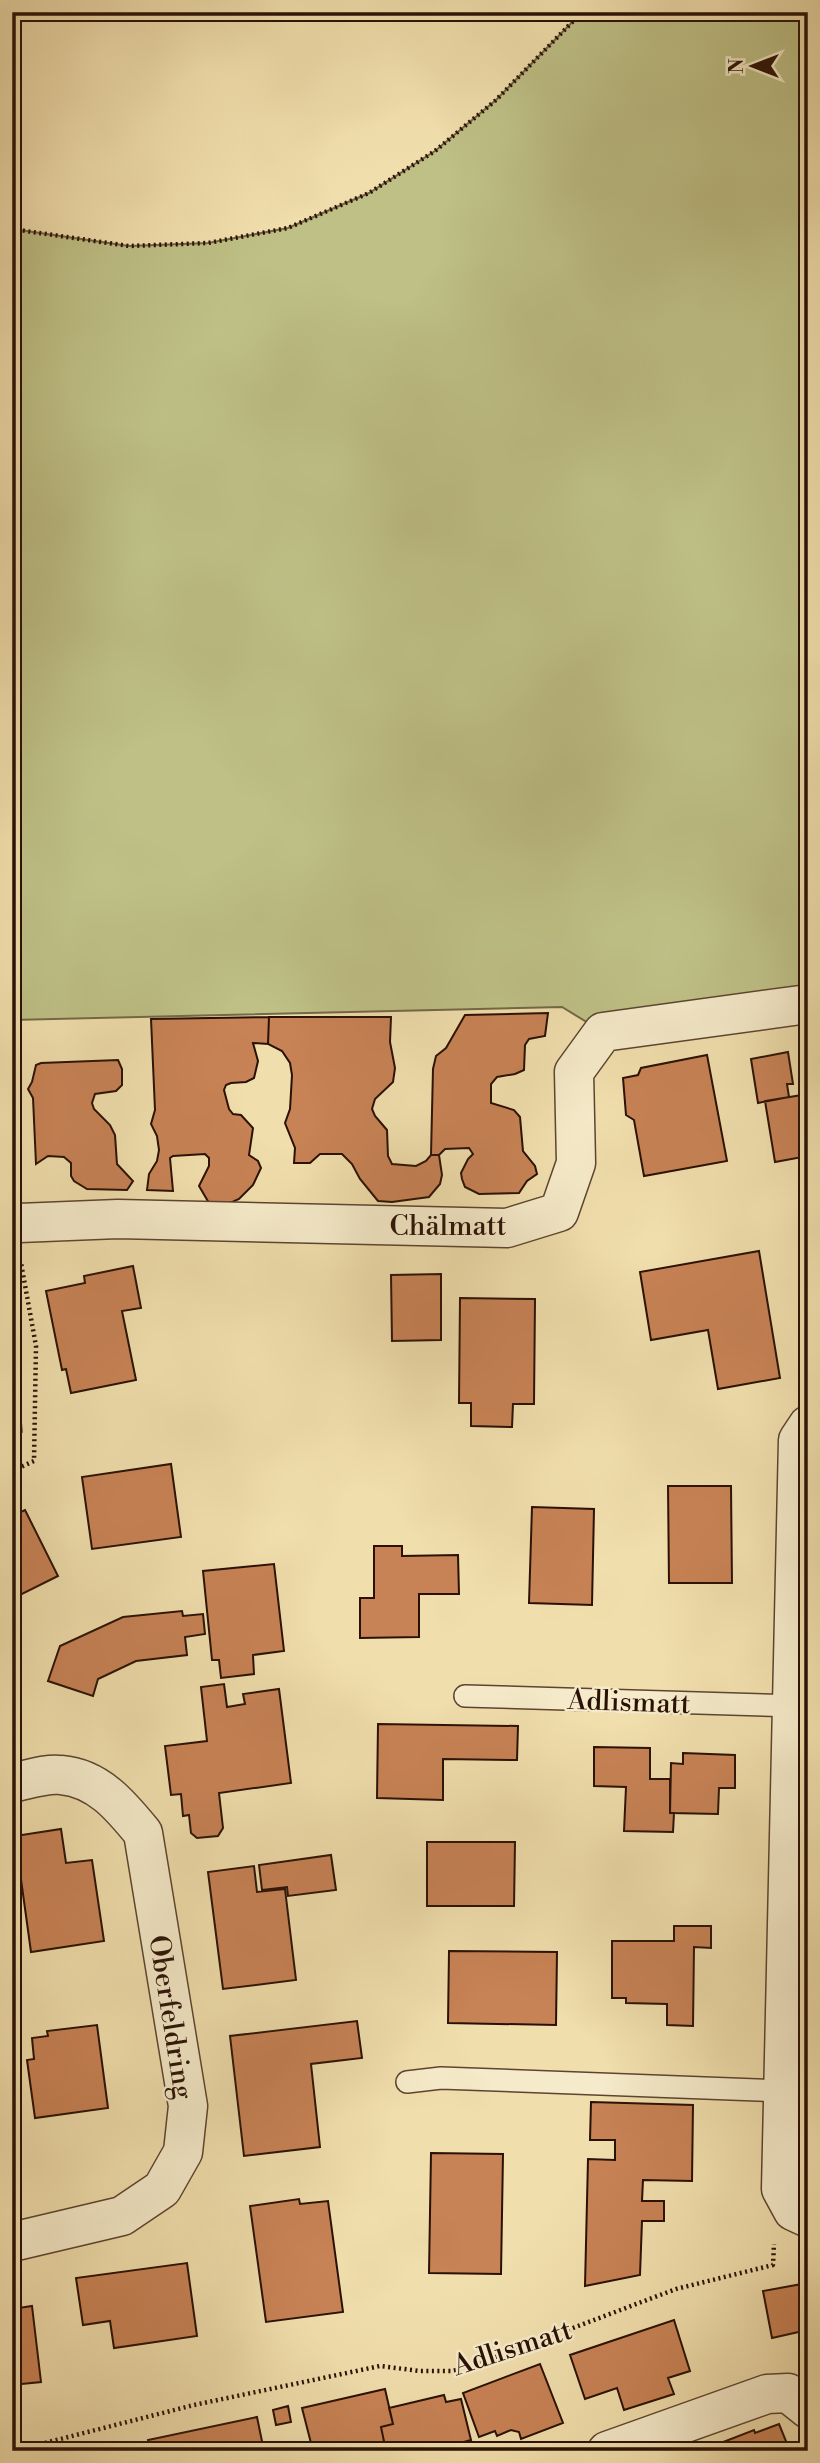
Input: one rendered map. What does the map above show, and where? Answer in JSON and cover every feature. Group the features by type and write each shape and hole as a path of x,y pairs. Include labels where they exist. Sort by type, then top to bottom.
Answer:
{"street":[{"name":"Chälmatt","path":"19,1223 118,1219 507,1228 559,1212 576,1163 573,1072 603,1032 808,1004"},
{"path":"808,1426 798,1440 800,1706 781,2189 793,2211 808,2218"},
{"name":"Oberfeldring","path":"12,1783 59,1774 88,1781 118,1802 143,1833 188,2106 183,2152 162,2189 122,2216 12,2242"},
{"path":"607,2451 767,2394 788,2393 808,2409"}],"lane":[{"name":"Adlismatt","path":"465,1696 800,1706"},
{"path":"407,2082 441,2078 784,2091"}],"path":[{"path":"12,229 129,246 208,243 288,228 369,193 435,151 496,100 582,12"},
{"path":"12,1471 34,1461 36,1346 21,1261 19,1223"},
{"name":"Adlismatt","path":"13,2451 194,2405 380,2366 420,2371 467,2368 677,2289 773,2265 774,2254"}],"green space":[{"path":"582,12 808,12 808,1004 603,1032 562,1007 12,1020 12,229 129,246 208,243 288,228 369,193 435,151 496,100"},
{"path":"12,1342 22,1432 12,1437"}],"building":[{"path":"548,1013 545,1036 529,1039 525,1045 524,1070 497,1077 491,1084 491,1103 514,1110 520,1117 523,1151 535,1166 537,1174 527,1181 519,1193 479,1194 465,1187 462,1179 461,1173 473,1154 469,1148 445,1149 439,1155 431,1155 433,1069 436,1056 446,1048 465,1015"},
{"path":"269,1017 268,1044 253,1043 258,1061 254,1078 226,1085 224,1090 229,1109 233,1114 241,1115 253,1128 249,1155 258,1161 261,1168 253,1185 239,1199 228,1204 209,1203 199,1186 209,1166 209,1158 205,1154 173,1156 170,1158 173,1191 147,1190 149,1174 157,1161 159,1150 157,1136 151,1124 155,1110 151,1019"},
{"path":"269,1017 391,1017 390,1042 395,1068 393,1082 375,1099 372,1109 387,1130 388,1156 392,1164 416,1166 431,1155 439,1155 442,1175 440,1184 429,1197 378,1201 342,1154 320,1154 310,1163 294,1163 295,1148 285,1123 290,1109 290,1063 282,1051 268,1044"},
{"path":"788,1052 793,1084 787,1084 789,1097 758,1103 751,1059"},
{"path":"707,1055 727,1161 644,1176 634,1120 626,1115 623,1078 638,1075 641,1068"},
{"path":"118,1060 122,1069 122,1085 116,1091 95,1094 92,1103 115,1135 117,1164 133,1181 127,1190 87,1189 74,1181 71,1176 71,1163 64,1157 48,1156 36,1164 33,1098 28,1089 36,1065 41,1063"},
{"path":"808,1094 808,1156 775,1162 765,1101"},
{"path":"759,1251 780,1378 718,1389 708,1330 651,1340 640,1272"},
{"path":"133,1266 141,1308 122,1311 136,1380 71,1393 66,1369 62,1370 46,1291 85,1283 84,1276"},
{"path":"441,1274 441,1340 392,1341 391,1275"},
{"path":"460,1298 535,1299 534,1404 513,1404 512,1427 471,1426 471,1403 459,1403"},
{"path":"171,1464 181,1537 92,1549 82,1477"},
{"path":"668,1486 731,1486 732,1583 669,1583"},
{"path":"532,1507 594,1509 592,1605 529,1603"},
{"path":"25,1510 58,1576 12,1599 12,1516"},
{"path":"374,1546 402,1546 402,1556 458,1555 459,1594 419,1594 419,1637 360,1638 360,1598 374,1598"},
{"path":"274,1564 284,1651 253,1655 254,1674 221,1678 219,1660 212,1660 203,1571"},
{"path":"182,1611 183,1616 203,1614 205,1634 185,1637 187,1655 136,1661 98,1679 93,1696 48,1681 60,1646 123,1617"},
{"path":"224,1684 227,1707 245,1704 243,1694 279,1689 291,1783 219,1793 223,1828 218,1836 197,1838 191,1833 189,1815 183,1816 181,1794 171,1795 165,1746 207,1741 201,1687"},
{"path":"378,1724 518,1726 517,1760 443,1759 443,1800 377,1798"},
{"path":"594,1747 650,1748 650,1779 670,1779 673,1832 624,1831 626,1787 594,1786"},
{"path":"683,1753 735,1755 735,1788 719,1788 718,1814 670,1813 671,1763 683,1764"},
{"path":"61,1829 66,1863 92,1860 104,1941 31,1952 15,1836"},
{"path":"427,1842 515,1842 514,1906 427,1906"},
{"path":"331,1855 336,1890 288,1896 287,1887 262,1890 259,1865"},
{"path":"254,1866 257,1892 285,1889 296,1980 223,1989 208,1872"},
{"path":"674,1926 711,1926 711,1948 694,1947 693,2026 667,2025 667,2004 626,2003 626,1998 612,1998 612,1941 674,1941"},
{"path":"449,1951 557,1952 556,2025 448,2023"},
{"path":"357,2021 362,2058 311,2064 320,2147 244,2156 230,2036"},
{"path":"97,2025 108,2108 35,2118 27,2060 34,2059 32,2038 48,2036 47,2031"},
{"path":"591,2102 693,2105 692,2181 643,2180 642,2201 664,2201 664,2221 642,2221 640,2275 585,2286 588,2159 615,2160 615,2140 590,2140"},
{"path":"431,2153 503,2154 501,2274 429,2273"},
{"path":"299,2199 300,2204 328,2201 343,2312 266,2322 250,2206"},
{"path":"187,2263 197,2336 114,2348 110,2321 83,2325 76,2278"},
{"path":"802,2284 803,2290 808,2290 808,2353 803,2331 772,2338 763,2291"},
{"path":"32,2306 41,2382 12,2385 12,2309"},
{"path":"674,2320 690,2371 668,2378 674,2394 624,2410 617,2388 585,2399 570,2355"},
{"path":"540,2364 563,2423 521,2439 519,2432 511,2430 497,2436 495,2431 479,2437 463,2393"},
{"path":"385,2389 393,2424 381,2427 386,2451 313,2451 302,2408"},
{"path":"444,2395 446,2402 461,2399 471,2440 453,2445 454,2451 386,2451 381,2427 393,2424 389,2408"},
{"path":"288,2406 291,2422 276,2425 273,2410"},
{"path":"257,2417 264,2451 150,2451 148,2440"},
{"path":"779,2424 790,2451 700,2451 754,2430 755,2433"}]}
